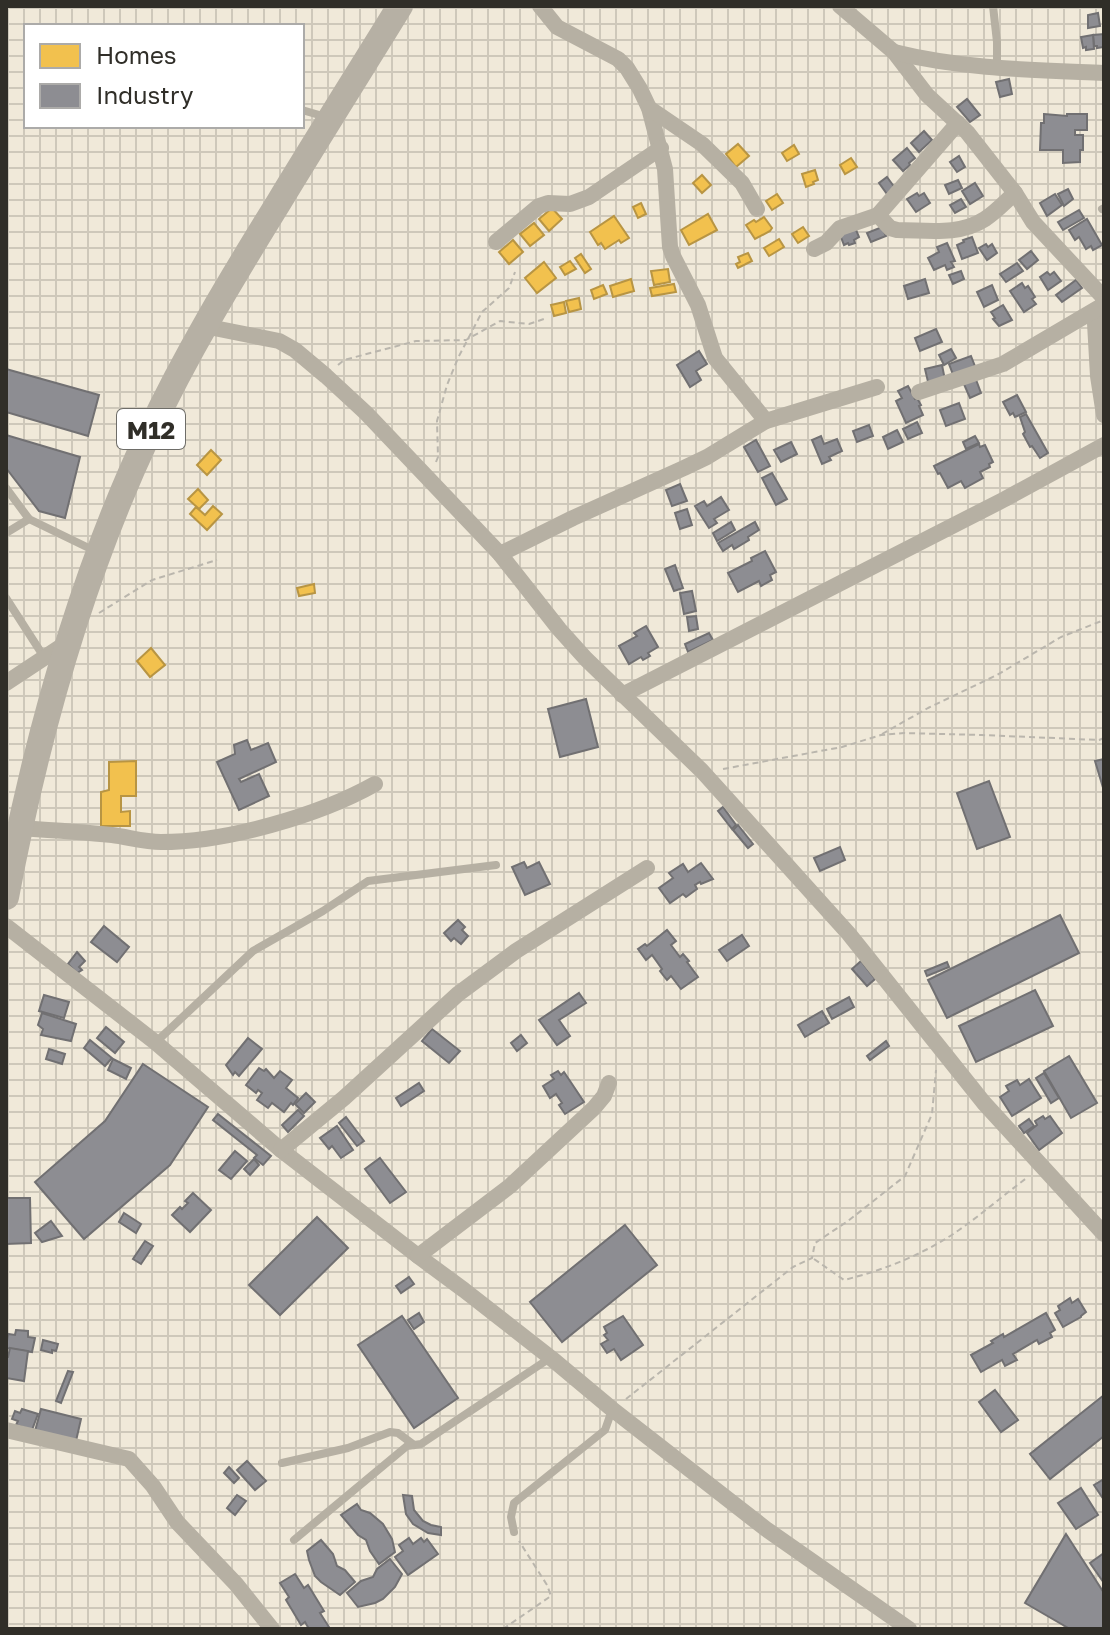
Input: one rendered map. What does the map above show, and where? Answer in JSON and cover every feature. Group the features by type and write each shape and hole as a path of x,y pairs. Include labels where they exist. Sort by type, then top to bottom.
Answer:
{"highway":[{"name":"M12","path":"6,897 19,828 49,707 71,635 99,554 147,436 204,326 400,6"}],"street":[{"path":"540,6 557,27 623,63 649,108 665,169 673,256 698,305 715,358 766,421"},
{"path":"840,6 894,52 922,88 978,144 1033,222 1103,303"},
{"path":"894,52 939,62 1104,73"},
{"path":"649,108 702,144 742,183 757,209"},
{"path":"814,249 826,243 840,228 878,215 958,123"},
{"path":"496,242 539,206 548,203 570,204 589,197 661,148"},
{"path":"878,215 890,228 897,230 956,231 987,218 1015,193"},
{"path":"919,392 1003,364 1103,303"},
{"path":"1103,303 1095,323 1104,415"},
{"path":"204,326 279,341 295,350 366,413 500,554 559,629 622,695 702,771 849,934 984,1103 1104,1234"},
{"path":"500,554 707,457 766,421 877,387"},
{"path":"622,695 1104,445"},
{"path":"6,683 71,635"},
{"path":"19,828 159,842 202,839 238,833 316,810 375,784"},
{"path":"281,1150 344,1098 458,994 516,951 647,868"},
{"path":"6,926 155,1042 281,1150 766,1529 909,1629"},
{"path":"418,1256 510,1186 594,1108 604,1096 609,1083"},
{"path":"6,1430 129,1459 153,1486 177,1522 236,1584 272,1629"}],"lane":[{"path":"993,6 997,67"},
{"path":"304,111 330,118"},
{"path":"6,488 29,519 99,554"},
{"path":"6,533 29,519"},
{"path":"6,598 44,657"},
{"path":"155,1042 253,951 368,881 496,865"},
{"path":"294,1540 407,1446 421,1444 551,1358"},
{"path":"514,1532 511,1517 514,1503 605,1430 612,1409"},
{"path":"282,1463 348,1448 390,1432 398,1433 414,1445"}],"path":[{"path":"424,474 438,457 437,421 447,385 466,340 482,312 509,288 515,272"},
{"path":"326,376 344,360 416,341 466,340 500,321 529,324 547,318"},
{"path":"71,635 152,580 217,560"},
{"path":"881,735 997,675 1061,637 1104,620"},
{"path":"702,771 904,733 1104,738"},
{"path":"812,1258 815,1243 905,1176 932,1114 939,1046"},
{"path":"812,1258 844,1280 869,1274 918,1254 959,1230 1042,1167"},
{"path":"612,1409 793,1267 812,1258"},
{"path":"503,1629 551,1596 514,1532"}],"shaded area":[{"path":"6,6 1104,6 1104,1629 6,1629"}],"building: Homes":[{"path":"738,144 749,156 736,167 726,154"},
{"path":"794,145 799,154 787,161 782,153"},
{"path":"851,158 857,167 845,174 840,165"},
{"path":"815,170 818,180 806,187 802,174"},
{"path":"702,175 711,185 702,193 693,183"},
{"path":"777,194 783,203 772,210 766,201"},
{"path":"641,203 646,214 638,218 633,207"},
{"path":"552,208 562,219 549,231 539,219"},
{"path":"708,214 717,230 689,245 681,230"},
{"path":"614,216 629,238 605,249 601,243 598,245 590,232"},
{"path":"764,217 772,228 755,239 746,225"},
{"path":"534,223 544,235 530,246 520,234"},
{"path":"803,227 809,236 798,243 792,234"},
{"path":"779,239 784,247 769,256 764,248"},
{"path":"513,240 523,252 509,264 499,252"},
{"path":"748,253 752,261 738,268 738,257"},
{"path":"581,254 591,269 585,273 575,258"},
{"path":"570,261 576,269 565,275 560,267"},
{"path":"544,262 556,278 537,293 525,278"},
{"path":"668,269 670,282 654,285 651,271"},
{"path":"631,279 634,291 613,297 610,286"},
{"path":"674,284 676,292 652,296 650,288"},
{"path":"603,285 607,294 594,299 591,290"},
{"path":"579,298 581,309 569,312 566,301"},
{"path":"564,302 566,313 554,316 551,305"},
{"path":"211,450 221,460 207,475 197,465"},
{"path":"198,489 208,500 199,509 188,499"},
{"path":"213,506 222,514 207,530 190,514 196,507 205,515"},
{"path":"314,584 315,593 299,596 297,588"},
{"path":"151,648 165,665 150,677 137,661"},
{"path":"136,761 136,796 121,796 121,812 130,811 130,826 101,826 101,792 109,790 109,762"}],"building: Industry":[{"path":"1098,13 1100,26 1088,28 1088,15"},
{"path":"1104,34 1104,47 1097,48 1093,35"},
{"path":"1093,35 1094,49 1086,50 1081,37"},
{"path":"1009,79 1012,94 1000,97 996,82"},
{"path":"967,99 980,115 970,122 957,107"},
{"path":"1044,114 1087,114 1087,130 1075,130 1075,135 1083,135 1080,162 1063,163 1063,150 1040,150"},
{"path":"924,131 932,140 919,152 911,143"},
{"path":"907,148 915,158 903,171 893,160"},
{"path":"959,156 965,167 957,172 950,162"},
{"path":"887,177 895,188 887,194 879,183"},
{"path":"958,180 962,188 949,194 945,185"},
{"path":"975,183 983,196 970,204 962,191"},
{"path":"1068,189 1073,199 1064,206 1058,194"},
{"path":"917,193 919,196 924,193 930,203 916,212 907,199"},
{"path":"1055,194 1062,205 1047,216 1040,203"},
{"path":"961,199 966,207 955,213 950,205"},
{"path":"1079,210 1084,218 1063,230 1058,222"},
{"path":"1087,219 1102,245 1093,250 1091,246 1086,249 1079,237 1075,240 1069,230"},
{"path":"854,225 859,237 854,240 855,243 844,245 839,232"},
{"path":"882,227 886,236 871,242 867,233"},
{"path":"972,237 978,253 962,259 957,245"},
{"path":"947,243 955,261 951,262 954,267 947,270 945,265 934,270 928,258 939,252 937,247"},
{"path":"986,244 988,247 992,244 997,253 987,260 979,248"},
{"path":"1031,251 1038,260 1027,269 1019,260"},
{"path":"1017,263 1023,271 1006,282 1000,274"},
{"path":"961,271 964,279 953,284 949,275"},
{"path":"1047,272 1050,275 1054,272 1061,281 1048,290 1040,277"},
{"path":"925,279 929,293 908,299 904,286"},
{"path":"1076,280 1082,288 1062,302 1056,295"},
{"path":"1022,283 1025,288 1028,286 1036,304 1024,312 1010,291"},
{"path":"992,285 998,300 984,307 977,292"},
{"path":"1003,305 1012,320 999,326 991,312"},
{"path":"936,329 942,342 920,351 915,338"},
{"path":"951,349 956,358 944,365 939,355"},
{"path":"699,351 707,364 696,371 701,380 690,387 677,365"},
{"path":"971,356 976,369 954,377 949,364"},
{"path":"942,365 945,380 929,386 925,369"},
{"path":"6,369 99,395 88,436 6,412"},
{"path":"975,377 981,393 970,398 963,382"},
{"path":"908,386 921,405 923,415 906,423 896,401 902,398 898,391"},
{"path":"1017,395 1026,412 1015,417 1013,413 1010,415 1003,402"},
{"path":"959,403 965,419 946,426 940,410"},
{"path":"1026,414 1048,453 1040,458 1023,434 1020,417"},
{"path":"917,422 922,433 908,439 903,429"},
{"path":"869,425 873,436 857,442 853,431"},
{"path":"897,430 903,442 888,449 883,437"},
{"path":"6,435 80,457 65,518 39,511 6,468"},
{"path":"821,436 824,444 837,439 842,451 822,464 812,440"},
{"path":"975,436 979,443 966,449 963,442"},
{"path":"756,440 770,466 758,472 744,447"},
{"path":"791,442 797,454 781,462 774,450"},
{"path":"979,444 980,447 985,445 993,462 980,472 983,478 965,488 961,481 948,488 934,466"},
{"path":"772,473 787,499 776,505 762,478"},
{"path":"680,484 687,501 672,506 666,490"},
{"path":"721,497 729,510 714,519 717,523 709,528 695,506 704,501 707,506"},
{"path":"687,509 692,525 680,529 675,513"},
{"path":"731,522 735,530 717,541 713,533"},
{"path":"755,522 759,530 748,537 749,540 734,549 732,545 723,551 718,543"},
{"path":"765,551 776,572 770,575 772,580 761,586 759,581 738,592 728,573"},
{"path":"675,565 683,588 674,591 665,569"},
{"path":"692,591 696,611 684,614 680,593"},
{"path":"696,616 698,629 689,631 687,617"},
{"path":"646,626 658,647 648,653 650,656 629,664 619,646 637,636 634,633"},
{"path":"709,633 713,640 688,652 685,644"},
{"path":"586,699 598,747 560,757 548,709"},
{"path":"247,740 251,750 268,743 276,762 239,779 241,782 259,774 269,796 239,810 217,762 235,754 234,745"},
{"path":"1104,759 1104,791 1095,761"},
{"path":"989,781 1010,837 977,849 957,793"},
{"path":"723,807 736,825 732,829 718,811"},
{"path":"738,825 753,844 748,848 733,830"},
{"path":"840,847 845,860 820,871 814,858"},
{"path":"524,862 527,868 539,862 550,884 525,895 512,867"},
{"path":"701,863 713,879 700,882 695,885 697,889 686,897 683,894 670,903 659,888 673,878 669,873 683,864 688,872"},
{"path":"1060,915 1079,953 947,1018 928,980"},
{"path":"458,920 468,936 461,944 454,938 451,941 444,933"},
{"path":"104,926 129,947 117,962 91,942"},
{"path":"667,930 676,941 671,945 680,957 683,954 689,961 698,977 681,989 671,976 667,980 652,955 646,960 638,949 645,944 647,946"},
{"path":"742,935 749,946 727,961 719,950"},
{"path":"77,952 85,961 79,967 82,970 77,973 68,964"},
{"path":"861,961 875,979 867,986 852,969"},
{"path":"947,962 949,967 927,976 925,971"},
{"path":"1035,990 1053,1026 976,1062 959,1026"},
{"path":"579,993 586,1003 559,1020 570,1036 557,1045 539,1020"},
{"path":"44,995 69,1002 64,1018 39,1011"},
{"path":"849,997 854,1007 832,1019 827,1009"},
{"path":"822,1011 829,1023 805,1037 798,1025"},
{"path":"42,1013 76,1024 71,1041 41,1035 43,1029 38,1025"},
{"path":"106,1027 124,1042 115,1053 97,1038"},
{"path":"432,1029 460,1051 449,1063 422,1041"},
{"path":"521,1035 527,1043 517,1051 511,1043"},
{"path":"248,1038 262,1049 239,1076 235,1072 233,1075 226,1065"},
{"path":"90,1040 112,1058 105,1066 84,1048"},
{"path":"886,1041 889,1046 870,1060 867,1056"},
{"path":"49,1049 65,1054 62,1064 46,1059"},
{"path":"1069,1056 1097,1103 1071,1118 1044,1071"},
{"path":"113,1059 131,1068 126,1079 108,1070"},
{"path":"143,1064 208,1107 170,1165 84,1239 35,1182 105,1121"},
{"path":"259,1068 266,1069 274,1078 280,1071 292,1080 286,1088 298,1098 284,1112 272,1103 268,1108 257,1100 262,1093 258,1090 256,1093 246,1085"},
{"path":"558,1071 561,1075 564,1072 584,1102 565,1114 556,1094 550,1098 543,1086 554,1079 551,1075"},
{"path":"1044,1073 1059,1098 1051,1103 1036,1078"},
{"path":"1029,1079 1041,1098 1012,1116 1000,1097 1009,1091 1006,1086 1017,1080 1020,1085"},
{"path":"419,1083 424,1091 401,1106 396,1098"},
{"path":"306,1093 315,1102 304,1113 295,1104"},
{"path":"298,1110 304,1116 288,1132 282,1125"},
{"path":"218,1114 271,1156 263,1165 254,1158 257,1155 213,1120"},
{"path":"1043,1116 1045,1119 1050,1116 1062,1133 1039,1150 1027,1133"},
{"path":"346,1117 364,1141 357,1146 339,1123"},
{"path":"1029,1119 1034,1126 1024,1133 1019,1126"},
{"path":"337,1126 353,1150 341,1158 332,1146 329,1149 320,1138"},
{"path":"235,1151 247,1161 231,1179 219,1170"},
{"path":"380,1158 406,1192 390,1203 365,1169"},
{"path":"254,1159 259,1165 250,1175 244,1169"},
{"path":"193,1193 211,1210 190,1232 172,1215 188,1203 185,1201"},
{"path":"6,1198 30,1198 31,1243 6,1244"},
{"path":"124,1213 141,1224 136,1233 119,1222"},
{"path":"317,1217 348,1248 280,1315 249,1285"},
{"path":"51,1221 62,1236 42,1242 35,1233"},
{"path":"625,1225 657,1265 562,1342 530,1302"},
{"path":"145,1241 153,1246 141,1264 133,1259"},
{"path":"409,1277 414,1284 401,1293 396,1286"},
{"path":"1070,1298 1072,1303 1078,1299 1086,1312 1063,1327 1055,1313 1060,1310 1058,1306"},
{"path":"419,1313 424,1322 414,1329 408,1320"},
{"path":"1046,1313 1055,1330 1050,1333 1052,1337 1039,1344 1037,1340 1013,1354 1017,1360 1005,1366 1002,1360 981,1372 971,1355 1003,1334 1004,1337"},
{"path":"402,1316 458,1398 414,1428 358,1345"},
{"path":"623,1316 643,1345 621,1360 614,1349 607,1353 601,1344 608,1340 604,1327"},
{"path":"16,1330 28,1331 28,1337 35,1338 32,1352 6,1348 8,1334 15,1335"},
{"path":"43,1340 58,1344 56,1351 41,1350"},
{"path":"10,1348 28,1351 24,1381 6,1378 6,1357"},
{"path":"68,1371 73,1372 61,1403 56,1401"},
{"path":"995,1390 1018,1420 1001,1432 979,1402"},
{"path":"1104,1395 1104,1436 1050,1479 1030,1454"},
{"path":"22,1409 38,1414 32,1430 16,1425 18,1421 12,1419 15,1411 20,1413"},
{"path":"41,1409 81,1419 76,1441 35,1431"},
{"path":"247,1461 266,1481 255,1490 237,1470"},
{"path":"229,1467 239,1478 234,1483 224,1473"},
{"path":"1104,1479 1104,1500 1094,1485"},
{"path":"1081,1488 1098,1515 1076,1529 1058,1503"},
{"path":"237,1495 246,1501 235,1515 227,1508"},
{"path":"403,1495 412,1496 414,1510 423,1521 441,1527 441,1535 428,1533 413,1524 406,1514"},
{"path":"357,1504 383,1524 392,1539 395,1552 379,1564 366,1540 341,1515"},
{"path":"1066,1534 1104,1593 1104,1629 1070,1629 1025,1603"},
{"path":"409,1538 413,1544 421,1538 424,1542 427,1539 438,1554 408,1575 395,1557 403,1551 399,1545"},
{"path":"321,1540 333,1554 337,1566 355,1582 340,1595 315,1576 309,1560 307,1551"},
{"path":"1104,1553 1104,1583 1090,1563"},
{"path":"390,1559 402,1574 395,1587 383,1599 358,1607 347,1593 361,1581 373,1577 377,1569"},
{"path":"295,1574 304,1588 308,1585 324,1611 320,1613 329,1627 309,1629 305,1622 301,1625 280,1583"}]}
